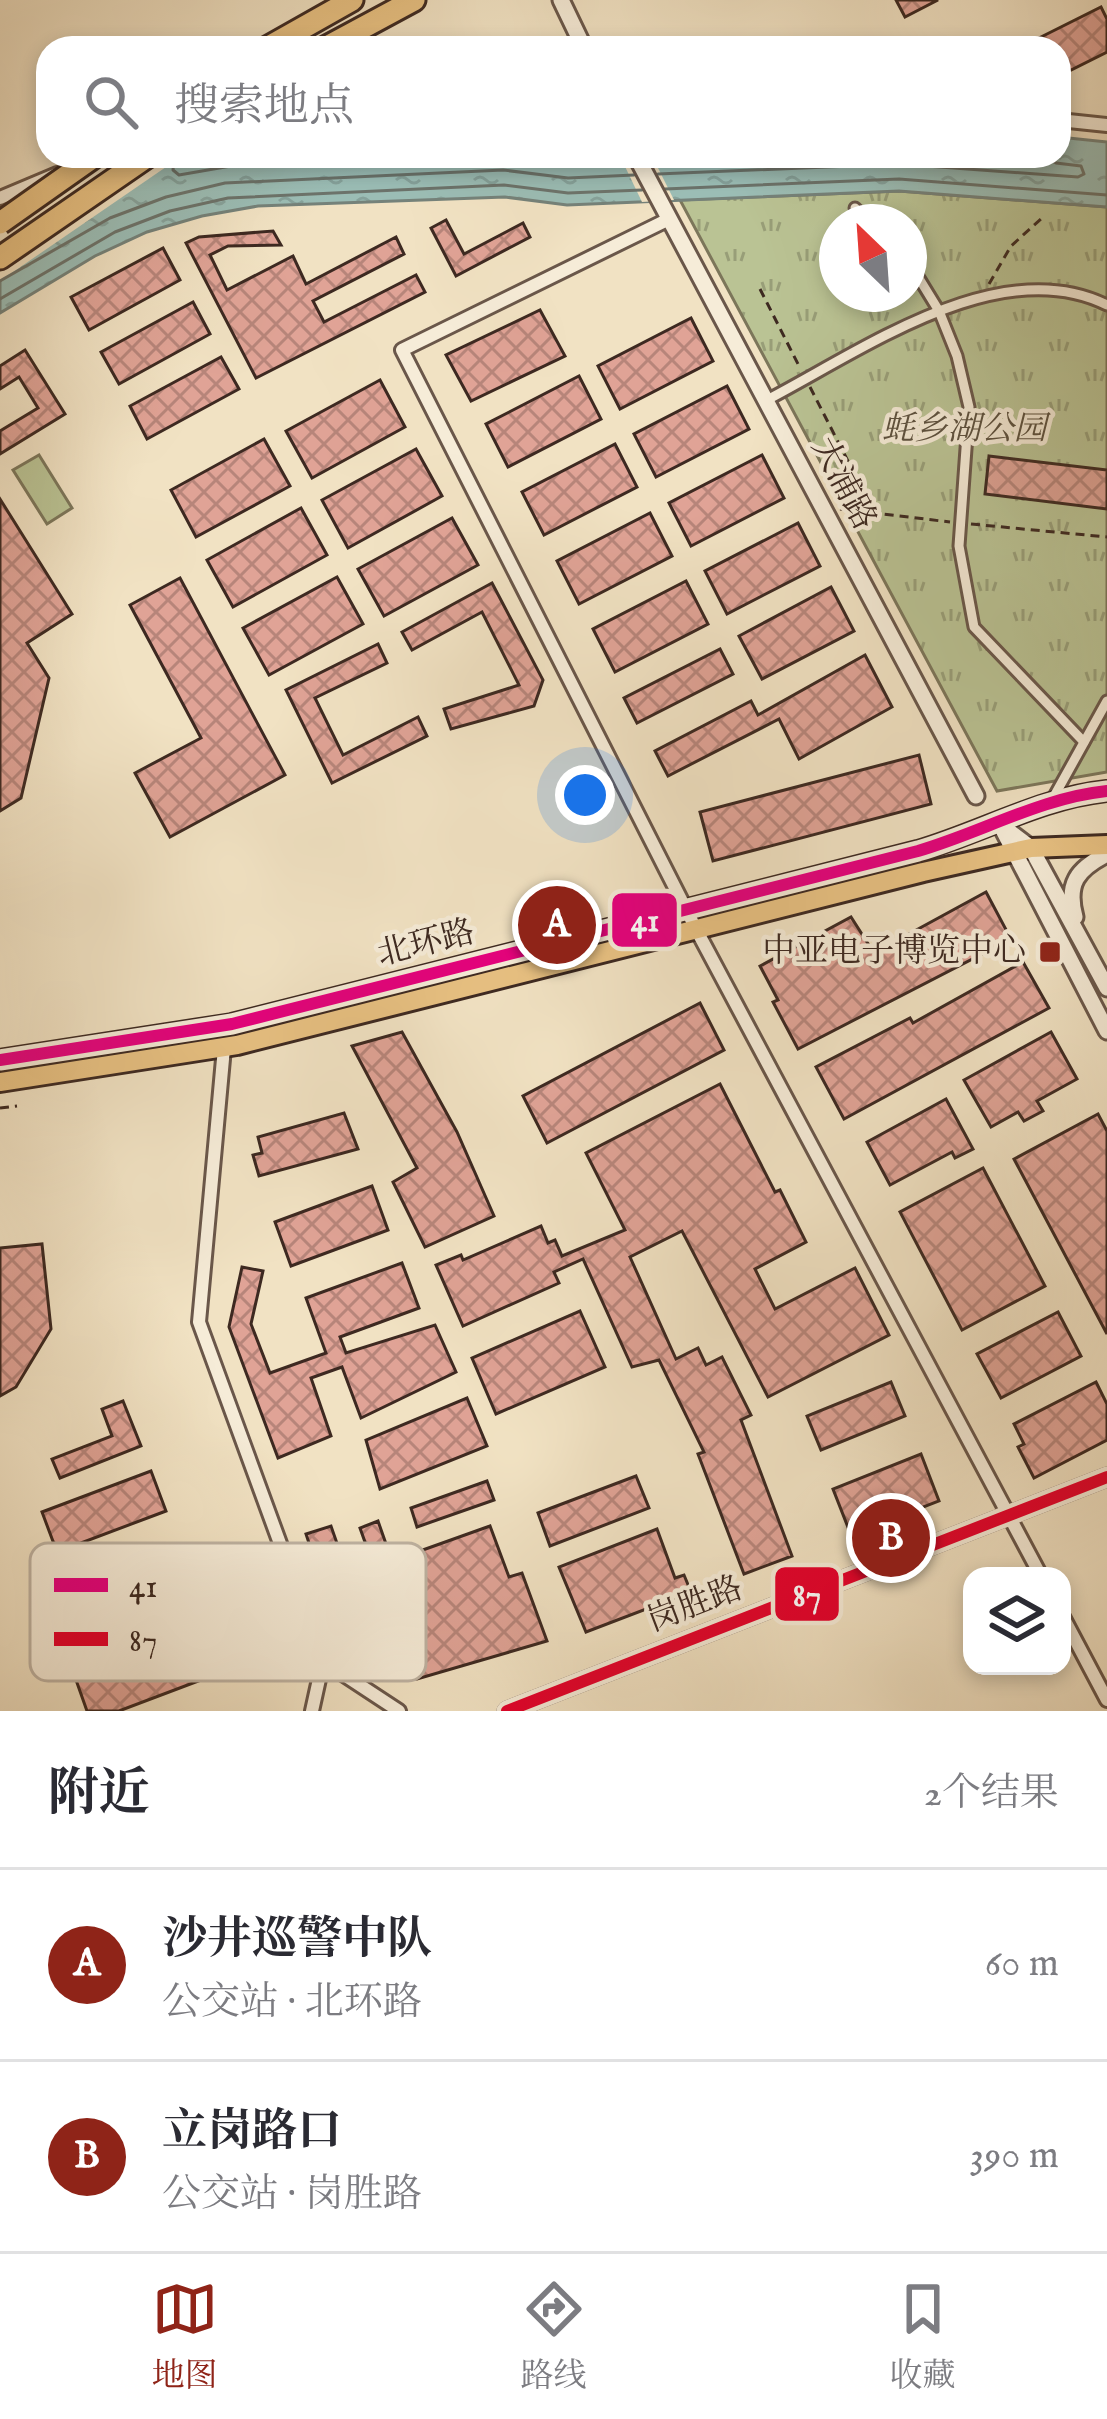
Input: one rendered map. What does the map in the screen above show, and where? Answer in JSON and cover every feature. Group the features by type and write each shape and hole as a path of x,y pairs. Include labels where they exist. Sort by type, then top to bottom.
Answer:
{"highway":[{"path":"288,36 352,0"},
{"path":"347,36 414,0"},
{"path":"0,223 78,168"},
{"path":"0,258 131,168"}],"main road":[{"name":"北环路","path":"0,1060 232,1024 918,851 1000,824 1052,800 1107,791"},
{"name":"北环路","path":"0,1082 224,1048 1022,850 1107,845"}],"street":[{"path":"561,0 578,36"},
{"path":"1071,121 1107,125"},
{"path":"0,198 79,168"},
{"name":"大浦路","path":"642,168 976,796"},
{"path":"668,220 402,350 696,929 1036,1567"},
{"path":"765,401 940,310 982,296 1056,289 1107,305"},
{"path":"927,290 957,356 969,406 958,546 974,627 1084,742"},
{"path":"1052,800 1107,701"},
{"path":"1000,824 1081,938 1107,988"},
{"path":"1022,850 1107,1031"},
{"path":"1081,938 1071,885 1079,871 1107,854"},
{"path":"224,1048 199,1322 280,1543"},
{"name":"岗胜路","path":"507,1711 1107,1478"},
{"path":"1071,1632 1107,1700"},
{"path":"312,1711 319,1681"},
{"path":"354,1681 400,1711"}],"path":[{"path":"982,296 1010,246 1041,219"},
{"path":"760,289 874,514"},
{"path":"0,1108 17,1106"}],"green space":[{"name":"蚝乡湖公园","path":"899,191 1107,207 1107,772 997,791 680,200"},
{"path":"39,455 72,508 47,524 13,470"}],"water":[{"path":"1071,138 1107,142 1107,207 899,191 567,205 505,197 258,206 147,232 95,256 0,313 0,207 117,168 1071,168"}],"pier":[{"path":"92,168 165,168 0,281 0,200"},
{"path":"626,168 658,168 674,200 642,202"}],"building":[{"path":"896,0 938,0 905,17"},
{"path":"1101,7 1107,19 1107,52 1071,70 1071,36 1043,36"},
{"path":"446,220 464,254 523,223 530,237 456,276 431,228"},
{"path":"273,231 281,245 228,246 210,255 227,290 293,256 306,284 396,237 404,254 313,301 324,322 416,275 425,292 256,378 186,243 199,237"},
{"path":"163,248 180,280 89,330 71,297"},
{"path":"193,302 210,334 119,384 101,352"},
{"path":"540,310 565,356 471,401 446,355"},
{"path":"691,318 713,361 620,409 598,366"},
{"path":"25,350 65,414 0,454 0,431 38,408 19,377 0,389 0,366"},
{"path":"221,357 239,389 147,439 130,406"},
{"path":"579,376 601,419 508,467 486,424"},
{"path":"380,380 405,427 312,478 286,431"},
{"path":"727,386 749,429 656,477 634,434"},
{"path":"264,439 290,486 196,537 171,490"},
{"path":"615,444 637,487 544,535 522,492"},
{"path":"416,449 442,496 348,548 322,500"},
{"path":"762,455 784,498 691,546 669,503"},
{"path":"989,456 1107,470 1107,509 985,494"},
{"path":"0,499 72,614 27,643 49,678 21,798 0,811"},
{"path":"301,508 327,555 233,607 207,560"},
{"path":"650,513 672,556 579,604 557,561"},
{"path":"452,518 478,565 384,616 358,569"},
{"path":"798,523 820,566 727,614 705,571"},
{"path":"337,577 363,624 269,675 243,628"},
{"path":"180,578 285,775 170,837 135,773 201,738 130,605"},
{"path":"686,581 708,624 615,672 593,629"},
{"path":"492,583 543,680 534,706 451,729 444,709 519,685 482,612 412,650 402,632"},
{"path":"831,587 854,631 762,679 739,636"},
{"path":"378,644 387,663 315,698 343,755 418,717 427,736 332,783 286,690"},
{"path":"720,649 733,674 637,723 624,698"},
{"path":"865,655 892,707 799,759 779,719 668,776 655,751 751,701 758,715"},
{"path":"919,755 931,804 713,861 700,812"},
{"path":"986,892 1011,939 798,1049 760,966 851,917 874,953"},
{"path":"1023,962 1049,1008 844,1119 816,1067 910,1018 913,1023"},
{"path":"700,1003 724,1050 547,1143 523,1096"},
{"path":"402,1032 457,1132 494,1216 425,1247 393,1182 417,1168 352,1046"},
{"path":"1051,1032 1077,1079 1037,1101 1043,1111 1024,1121 1018,1112 991,1127 964,1080"},
{"path":"720,1084 806,1242 755,1269 775,1309 855,1268 889,1335 768,1397 682,1231 630,1257 676,1359 698,1348 706,1365 722,1357 751,1415 741,1420 792,1556 744,1574 698,1454 704,1452 659,1360 632,1367 583,1259 554,1272 559,1283 463,1326 436,1265 461,1255 463,1260 541,1226 548,1243 555,1240 562,1256 625,1230 586,1153"},
{"path":"946,1099 973,1149 955,1158 952,1152 890,1185 867,1142"},
{"path":"344,1113 358,1149 259,1176 253,1155 262,1153 258,1137"},
{"path":"1098,1114 1107,1131 1107,1334 1014,1159"},
{"path":"983,1168 1045,1286 962,1330 900,1212"},
{"path":"372,1186 388,1230 291,1266 275,1222"},
{"path":"42,1244 51,1329 16,1387 0,1396 0,1248"},
{"path":"402,1263 419,1308 340,1337 346,1353 435,1325 456,1372 361,1418 342,1367 311,1378 331,1436 278,1458 229,1327 242,1267 263,1271 251,1324 270,1373 326,1353 306,1298"},
{"path":"580,1311 605,1367 496,1414 472,1358"},
{"path":"1058,1312 1081,1356 1001,1398 977,1354"},
{"path":"891,1382 905,1416 821,1450 807,1416"},
{"path":"1096,1382 1107,1404 1107,1440 1034,1478 1018,1447 1024,1444 1014,1424"},
{"path":"467,1398 487,1446 380,1489 366,1440"},
{"path":"123,1401 141,1446 60,1478 52,1459 112,1436 102,1409"},
{"path":"921,1454 939,1501 851,1535 833,1489"},
{"path":"151,1471 166,1511 81,1543 54,1543 42,1512"},
{"path":"636,1476 649,1508 550,1546 538,1513"},
{"path":"487,1481 494,1500 417,1527 411,1508"},
{"path":"378,1521 386,1543 365,1543 360,1528"},
{"path":"331,1526 337,1543 309,1543 306,1534"},
{"path":"490,1526 509,1577 522,1573 547,1641 426,1676 426,1549"},
{"path":"657,1529 675,1578 684,1575 691,1592 586,1632 559,1567"},
{"path":"76,1681 198,1681 119,1711 87,1711"}],"transit line":[{"name":"41","path":"0,1060 232,1024 918,851 1035,808 1107,791"},
{"name":"87","path":"507,1711 1107,1477"}],"place":[{"name":"沙井巡警中队","path":"557,925"},
{"name":"中亚电子博览中心","path":"1050,952"},
{"name":"立岗路口","path":"891,1538"}]}
